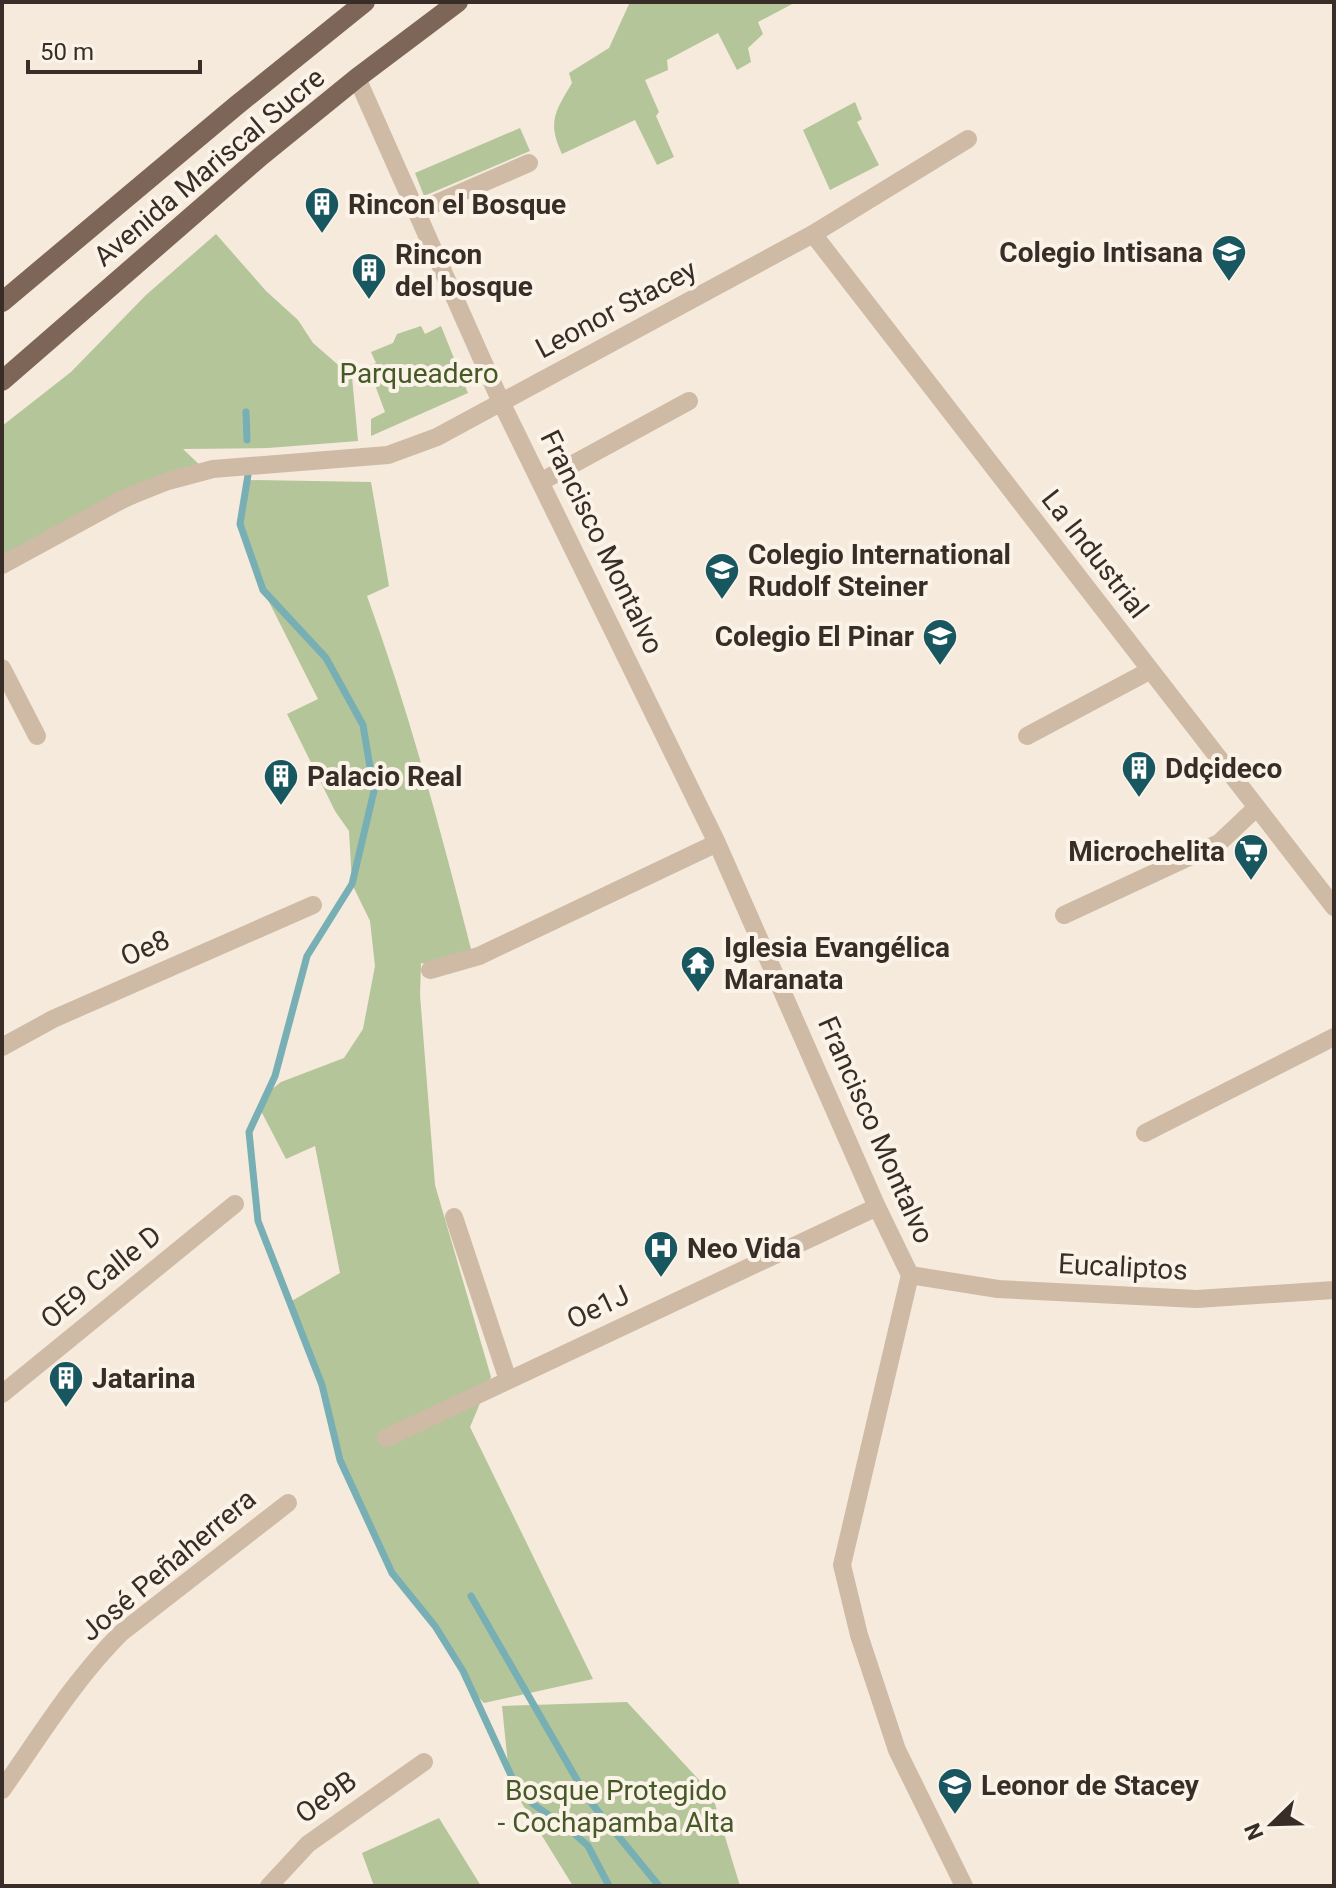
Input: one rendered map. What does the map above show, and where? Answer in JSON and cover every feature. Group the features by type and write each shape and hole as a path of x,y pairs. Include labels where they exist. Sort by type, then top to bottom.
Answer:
{"main road":[{"name":"Avenida Mariscal Sucre","path":"2,302 365,2"},
{"name":"Avenida Mariscal Sucre","path":"2,381 261,156 458,2"}],"street":[{"name":"Francisco Montalvo","path":"357,78 501,402 717,843 910,1275 842,1565 859,1635 897,1750 964,1886"},
{"name":"Leonor Stacey","path":"2,565 125,498 168,481 213,469 388,455 437,437 813,234 968,139"},
{"path":"416,212 529,163"},
{"name":"La Industrial","path":"813,234 1334,907"},
{"path":"542,481 689,401"},
{"path":"2,668 37,736"},
{"path":"1027,736 1149,671"},
{"path":"1064,915 1219,843 1256,808"},
{"path":"430,970 479,956 717,843"},
{"name":"Oe8","path":"2,1047 53,1019 313,905"},
{"path":"1145,1133 1334,1037"},
{"name":"OE9 Calle D","path":"2,1394 235,1204"},
{"name":"Oe1J","path":"386,1438 877,1207"},
{"path":"454,1217 508,1380"},
{"name":"Eucaliptos","path":"910,1275 998,1289 1197,1299 1334,1290"},
{"name":"José Peñaherrera","path":"2,1790 82,1675 103,1651 121,1633 288,1503"},
{"name":"Oe9B","path":"269,1886 308,1844 424,1762"}],"green space":[{"path":"630,2 796,2 758,22 763,34 748,48 751,62 737,70 718,33 667,60 668,70 645,80 674,157 657,165 635,120 562,154 554,125 557,110 572,83 569,73 609,48"},
{"path":"855,102 862,119 857,122 879,165 830,190 803,130"},
{"path":"520,128 530,151 424,196 415,173"},
{"path":"216,234 266,291 298,320 313,343 352,377 358,441 268,448 183,449 206,471 2,565 2,426 71,372 146,295"},
{"name":"Parqueadero","path":"421,326 425,334 441,326 468,393 371,436 371,419 385,412 368,366 376,363 371,352 393,343 397,334"},
{"path":"248,480 371,482 389,586 367,596 411,730 473,957 449,968 421,963 420,995 435,1185 491,1377 470,1427 593,1679 484,1703 474,1693 435,1626 392,1573 368,1527 340,1460 322,1385 290,1302 340,1273 315,1146 286,1159 259,1107 266,1094 281,1082 344,1058 363,1029 375,966 370,921 352,884 349,831 335,811 287,714 318,699 263,590 240,524"},
{"name":"Bosque Protegido - Cochapamba Alta","path":"627,1702 712,1794 740,1886 573,1886 510,1784 502,1706"},
{"name":"Bosque Protegido - Cochapamba Alta","path":"439,1818 481,1886 374,1886 362,1853"}],"waterway":[{"path":"246,412 247,440"},
{"path":"248,475 240,524 263,590 326,658 363,725 374,791 352,884 307,956 275,1076 249,1132 258,1221 322,1385 340,1460 392,1573 435,1626 463,1671 515,1784 533,1804 588,1846 609,1886"},
{"path":"471,1596 588,1799 659,1886"}],"place":[{"name":"Rincon el Bosque","path":"322,235"},
{"name":"Colegio Intisana","path":"1229,283"},
{"name":"Rincon del bosque","path":"369,301"},
{"name":"Colegio International Rudolf Steiner","path":"722,601"},
{"name":"Colegio El Pinar","path":"940,667"},
{"name":"Ddçideco","path":"1139,799"},
{"name":"Palacio Real","path":"281,807"},
{"name":"Microchelita","path":"1251,882"},
{"name":"Iglesia Evangélica Maranata","path":"698,994"},
{"name":"Neo Vida","path":"661,1279"},
{"name":"Jatarina","path":"66,1409"},
{"name":"Leonor de Stacey","path":"955,1816"}]}
